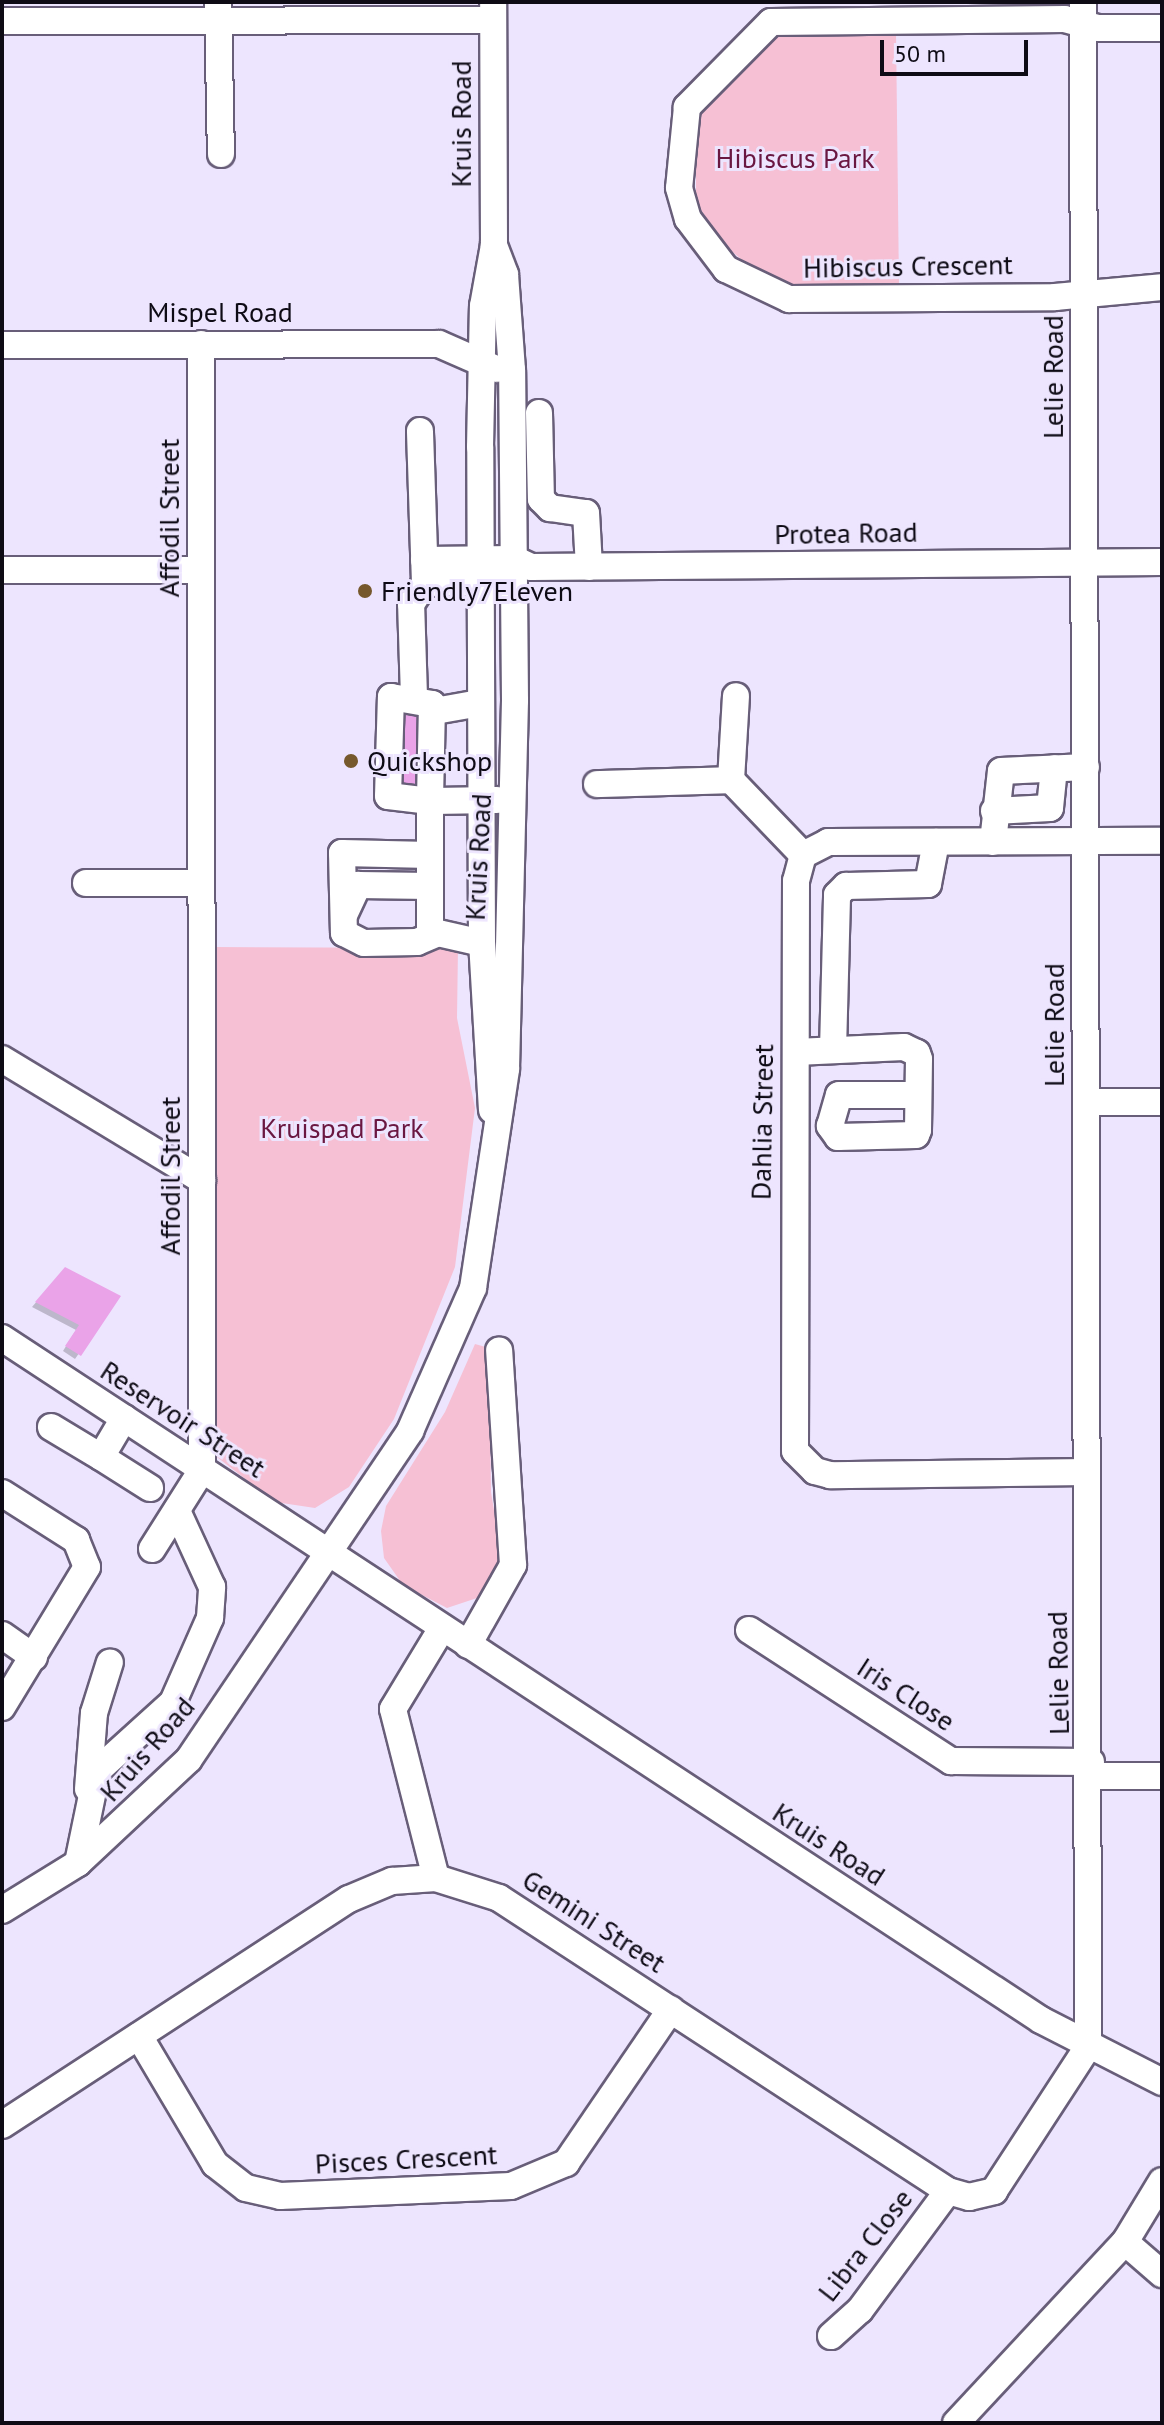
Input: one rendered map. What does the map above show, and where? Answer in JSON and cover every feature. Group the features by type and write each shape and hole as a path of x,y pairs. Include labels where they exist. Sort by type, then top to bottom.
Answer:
{"street":[{"path":"2,21 218,12 493,11"},
{"name":"Kruis Road","path":"493,11 494,245 483,306 480,703 485,1070 496,1138"},
{"path":"218,12 221,154"},
{"name":"Hibiscus Crescent","path":"1162,28 1083,13 771,22 687,107 679,188 688,219 726,269 789,299 1084,292 1162,287"},
{"name":"Lelie Road","path":"1083,13 1087,1472 1091,1769 1088,2047"},
{"name":"Kruis Road","path":"6,1899 78,1863 189,1759 417,1420 455,1341 479,1259 506,1069 520,569 505,274 494,245"},
{"path":"439,344 467,329 483,306"},
{"name":"Affodil Street","path":"201,344 202,1470"},
{"name":"Mispel Road","path":"2,345 439,344 482,367 512,370"},
{"path":"539,413 541,499 550,508 586,513 589,567"},
{"path":"420,431 425,571 411,604 425,704 430,801 430,925"},
{"name":"Protea Road","path":"425,571 1162,562"},
{"path":"2,570 201,570"},
{"path":"736,696 731,780 803,855 828,842 1162,841"},
{"path":"480,703 389,701 387,792 395,800 513,800"},
{"path":"993,842 994,811 1001,771 1086,767"},
{"path":"994,811 1050,808 1054,768"},
{"path":"597,784 731,780"},
{"path":"833,1050 837,895 846,886 928,884 936,842"},
{"path":"344,933 340,860 344,851 430,855"},
{"name":"Dahlia Street","path":"803,855 796,1052 791,1433 802,1462 830,1475 1087,1472"},
{"path":"86,883 201,883"},
{"path":"344,933 353,886 430,886"},
{"path":"344,933 364,943 483,914"},
{"path":"430,925 482,943"},
{"path":"796,1052 912,1049 918,1095"},
{"path":"2,1059 202,1180"},
{"path":"1086,1102 1162,1102"},
{"name":"Reservoir Street","path":"2,1338 329,1553"},
{"path":"468,1645 513,1565 499,1350"},
{"path":"101,1457 124,1418"},
{"path":"51,1427 150,1488"},
{"path":"152,1549 202,1470"},
{"path":"2,1493 76,1540 85,1555 82,1581 2,1707"},
{"path":"88,1789 97,1771 173,1702 210,1618 212,1587 177,1511"},
{"name":"Kruis Road","path":"329,1553 1088,2047 1162,2082"},
{"path":"436,1878 393,1709 442,1628"},
{"name":"Iris Close","path":"749,1630 951,1761 1162,1776"},
{"path":"2,1635 34,1657"},
{"path":"78,1863 94,1713 110,1662"},
{"name":"Gemini Street","path":"2,2125 349,1899 392,1881 436,1878 499,1898 948,2191"},
{"name":"Pisces Crescent","path":"139,2036 215,2164 246,2188 280,2196 496,2187 531,2183 566,2163 671,2009"},
{"path":"948,2191 969,2197 994,2191 1088,2047"},
{"path":"956,2423 1125,2242 1162,2181"},
{"name":"Libra Close","path":"831,2336 860,2310 948,2191"},
{"path":"1125,2242 1162,2274"}],"green space":[{"name":"Hibiscus Park","path":"896,32 899,287 793,287 756,272 722,243 696,202 696,113 773,34"},
{"name":"Kruispad Park","path":"212,947 458,948 457,1018 475,1108 455,1267 394,1419 349,1487 315,1508 275,1502 213,1454"},
{"path":"475,1344 489,1348 491,1492 502,1559 483,1596 447,1608 403,1585 384,1558 381,1531 386,1506 445,1412"}],"building":[{"path":"397,708 421,708 421,794 397,794"},
{"path":"65,1267 121,1296 81,1356 65,1346 79,1325 35,1302"}],"place":[{"name":"Friendly7Eleven","path":"365,591"},
{"name":"Quickshop","path":"351,761"}]}
